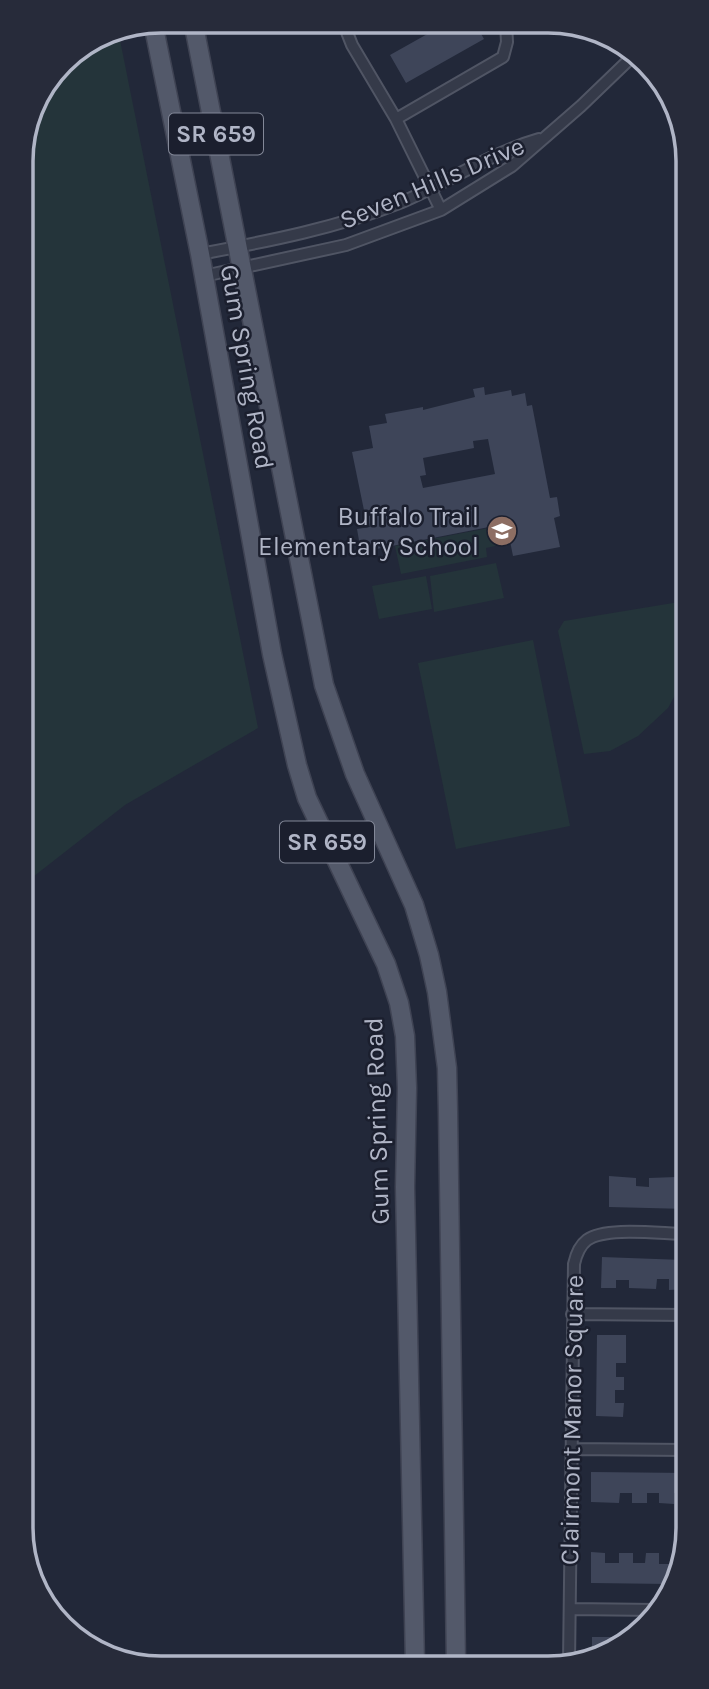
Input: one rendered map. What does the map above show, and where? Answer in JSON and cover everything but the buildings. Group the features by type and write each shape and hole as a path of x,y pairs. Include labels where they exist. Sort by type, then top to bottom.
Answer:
{"main road":[{"name":"Gum Spring Road","path":"155,33 200,254 272,654 297,765 307,798 386,964 399,1003 405,1036 405,1187 415,1656"},
{"name":"Gum Spring Road","path":"195,33 324,685 355,774 414,905 437,992 447,1079 456,1656"}],"street":[{"path":"348,33 396,119 441,210"},
{"path":"396,119 503,57 507,33"},
{"name":"Seven Hills Drive","path":"204,276 346,245 441,210 512,166 627,61"},
{"name":"Seven Hills Drive","path":"200,254 306,233 375,212 431,189 512,147 541,138"},
{"name":"Clairmont Manor Square","path":"569,1654 574,1264 586,1240 603,1233 675,1234"},
{"path":"572,1314 675,1315"},
{"path":"571,1449 675,1450"},
{"path":"570,1609 645,1610"}],"shaded area":[{"path":"120,40 258,728 125,805 33,877 34,145 43,113 55,90 77,65 97,50"},
{"path":"496,524 500,545 486,548 487,557 401,574 395,546 489,528 489,525"},
{"path":"496,563 504,598 434,612 430,576"},
{"path":"426,576 432,609 379,619 372,586"},
{"path":"676,603 676,694 668,708 638,736 610,751 584,754 558,631 564,621"},
{"path":"533,640 570,826 456,849 418,663"}],"place":[{"name":"Buffalo Trail Elementary School","path":"502,531"}]}
